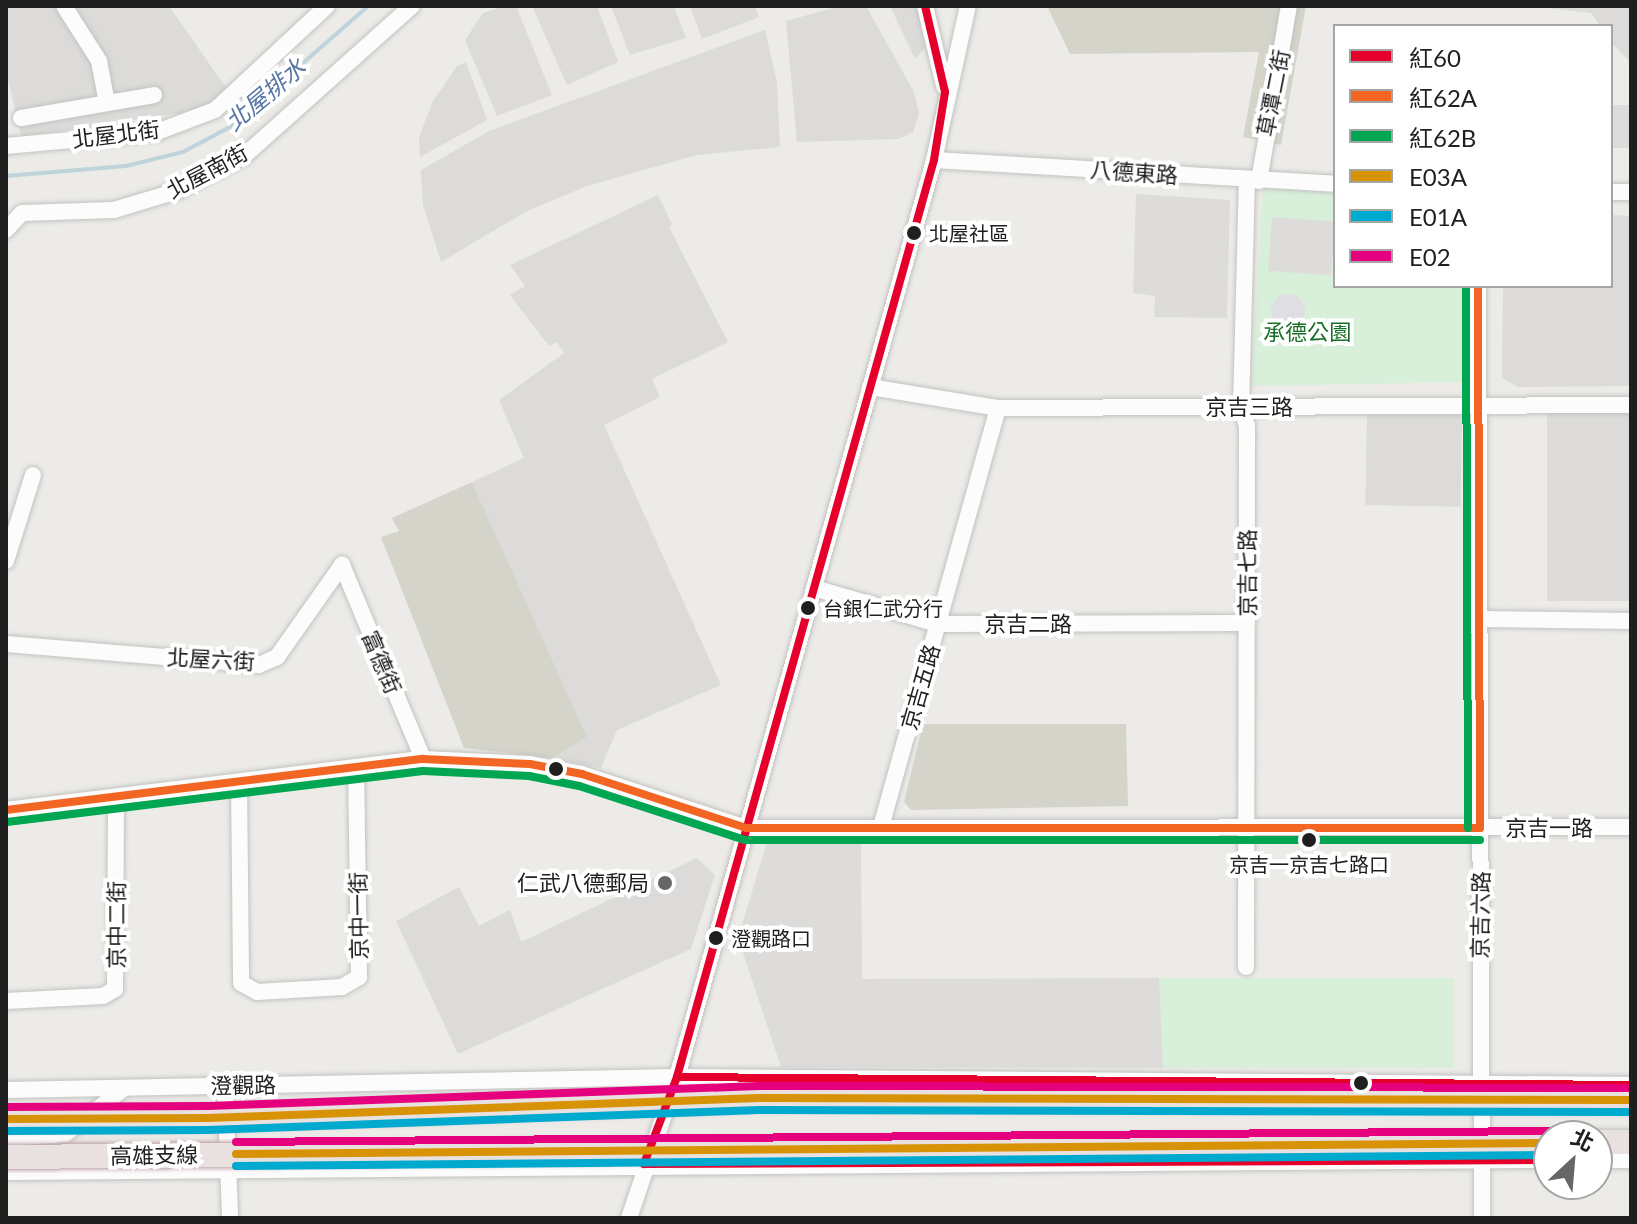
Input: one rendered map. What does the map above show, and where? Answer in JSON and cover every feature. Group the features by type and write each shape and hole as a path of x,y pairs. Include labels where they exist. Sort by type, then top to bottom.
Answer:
{"highway":[{"name":"高雄支線","path":"6,1119 208,1118 759,1098 1631,1100"},
{"name":"高雄支線","path":"6,1157 1533,1143"}],"street":[{"path":"64,6 81,38 99,61 107,103"},
{"name":"北屋北街","path":"6,146 157,132 215,110 327,6"},
{"name":"北屋南街","path":"6,230 22,213 114,210 177,191 244,156 412,6"},
{"path":"925,6 945,92"},
{"path":"629,1218 644,1164 677,1077 934,160 945,92 968,6"},
{"name":"草潭二街","path":"1253,181 1289,6"},
{"path":"21,118 154,95"},
{"name":"八德東路","path":"934,160 1333,184"},
{"name":"京吉七路","path":"1246,967 1247,426 1241,408 1253,181"},
{"name":"京吉六路","path":"1478,288 1482,619 1482,1218"},
{"name":"京吉三路","path":"870,387 998,408 1631,405"},
{"name":"京吉五路","path":"881,827 998,408"},
{"path":"6,561 33,475"},
{"name":"北屋六街","path":"6,644 259,665 277,657 342,565"},
{"name":"富德街","path":"342,565 423,759"},
{"name":"京吉二路","path":"814,588 938,624 1247,623"},
{"path":"1482,619 1631,621"},
{"name":"京吉一路","path":"6,810 356,770 423,759 530,764 582,774 746,828 1631,827"},
{"name":"京中一街","path":"239,782 241,983 257,992 342,987 359,977 356,770"},
{"name":"京中二街","path":"6,1001 103,996 115,989 116,797"},
{"name":"澄觀路","path":"6,1090 677,1077 1631,1085"},
{"path":"225,1085 230,1218"},
{"path":"6,1138 65,1134 127,1087"},
{"path":"6,1172 644,1164 1533,1160"}],"shaded area":[{"path":"6,6 169,6 227,89 210,105 176,114 21,136 6,70"},
{"path":"516,6 552,95 497,116 465,40 483,13"},
{"path":"532,6 597,6 618,62 567,85"},
{"path":"611,6 674,6 686,38 630,55"},
{"path":"690,6 755,6 759,17 702,39"},
{"path":"840,6 866,6 914,92 919,114 913,132 898,139 797,142 786,21"},
{"path":"890,6 917,6 925,48 915,59"},
{"path":"1047,6 1306,6 1281,145 1243,137 1259,52 1070,54"},
{"path":"1530,6 1631,6 1631,63 1613,44 1613,24 1599,24 1591,13"},
{"path":"765,30 777,82 780,147 697,155 587,186 527,211 441,262 423,205 421,170 489,131"},
{"path":"466,62 487,120 420,157 419,137 433,101 457,66"},
{"path":"1613,105 1631,105 1631,148 1613,148"},
{"path":"1136,194 1230,200 1227,318 1154,317 1155,296 1133,293"},
{"path":"658,195 672,224 669,227 728,342 652,379 660,397 604,425 721,685 617,730 601,768 553,758 587,737 472,482 524,458 499,400 564,353 557,342 549,346 510,295 525,286 510,265"},
{"path":"1613,215 1631,216 1631,386 1518,387 1502,378 1503,288 1613,288"},
{"path":"1272,217 1333,221 1331,275 1268,271"},
{"path":"1288,294 1300,299 1305,311 1300,323 1288,328 1276,323 1271,311 1276,299"},
{"path":"1547,411 1631,411 1631,601 1547,601"},
{"path":"1367,413 1462,415 1460,507 1365,505"},
{"path":"472,482 587,737 553,758 464,748 381,537 399,531 392,518"},
{"path":"923,724 1126,724 1128,806 911,810 904,802"},
{"path":"767,842 861,842 862,979 1159,978 1163,1068 781,1067 738,938"},
{"path":"697,858 715,875 691,949 458,1054 396,921 459,887 479,926 510,910 521,942"}],"green space":[{"name":"承德公園","path":"1263,186 1333,190 1333,288 1466,288 1469,382 1251,386"},
{"path":"1159,978 1454,978 1454,1068 1159,1068"}],"waterway":[{"name":"北屋排水","path":"6,176 126,166 183,152 230,127 368,6"}],"transit line":[{"name":"紅60","path":"925,6 945,92 934,160 677,1077 644,1164 1533,1160"},
{"name":"紅62B","path":"1466,288 1468,828"},
{"name":"紅62A","path":"1478,288 1480,828"},
{"name":"紅62A","path":"6,810 423,759 530,764 582,774 746,828 1480,828"},
{"name":"紅62B","path":"7,822 423,771 529,776 579,786 745,840 1480,840"},
{"name":"紅60","path":"677,1077 1631,1085"},
{"name":"E02","path":"6,1107 208,1106 759,1086 1631,1088"},
{"name":"E03A","path":"6,1119 208,1118 759,1098 1631,1100"},
{"name":"E01A","path":"6,1131 208,1130 759,1110 1631,1112"},
{"name":"E02","path":"236,1142 1533,1131"},
{"name":"E03A","path":"236,1154 1533,1143"},
{"name":"E01A","path":"236,1166 1533,1155"}],"place":[{"name":"北屋社區","path":"914,233"},
{"name":"台銀仁武分行","path":"808,608"},
{"name":"京吉一京吉七路口","path":"1309,840"},
{"name":"仁武八德郵局","path":"665,883"},
{"name":"澄觀路口","path":"716,938"}]}
